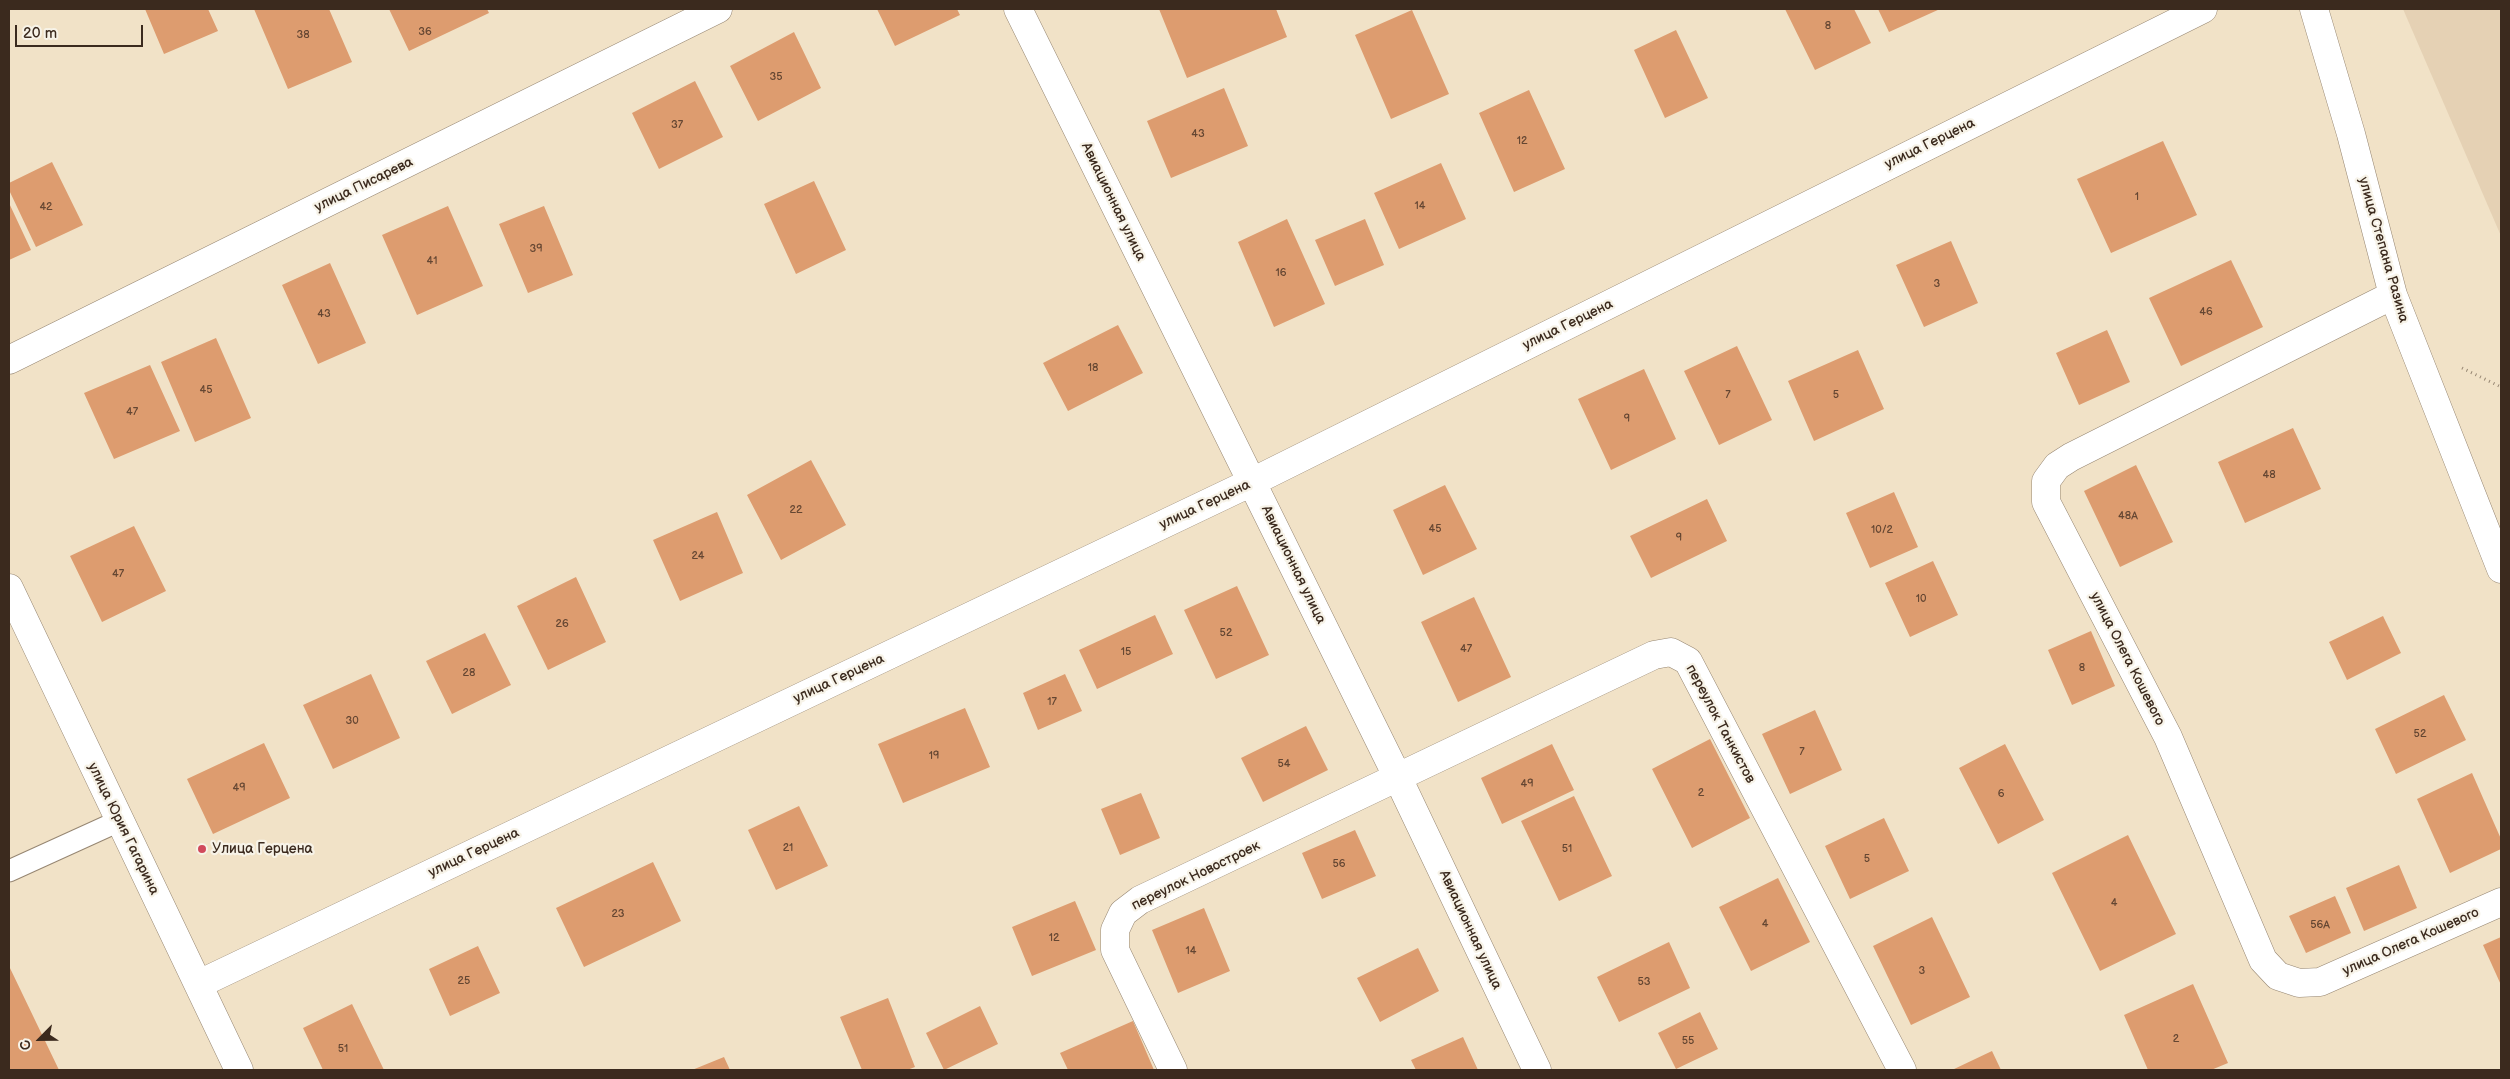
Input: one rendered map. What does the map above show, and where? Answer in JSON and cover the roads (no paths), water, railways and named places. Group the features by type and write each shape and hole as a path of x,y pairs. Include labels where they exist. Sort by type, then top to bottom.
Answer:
{"street":[{"name":"улица Писарева","path":"9,360 718,9"},
{"name":"Авиационная улица","path":"1018,9 1398,778 1537,1070"},
{"name":"улица Герцена","path":"199,984 1252,482 2203,9"},
{"name":"улица Степана Разина","path":"2314,9 2351,134 2394,296 2501,569"},
{"name":"улица Олега Кошевого","path":"2394,296 2071,457 2057,466 2046,481 2046,502 2168,738 2263,960 2278,976 2299,983 2320,982 2501,902"},
{"name":"улица Юрия Гагарина","path":"9,588 239,1070"},
{"name":"переулок Танкистов","path":"1398,778 1654,655 1671,652 1688,661 1902,1070"},
{"name":"переулок Новостроек","path":"1173,1070 1115,950 1115,930 1123,912 1140,900 1398,778"}],"lane":[{"path":"9,871 119,822"}],"place":[{"name":"Улица Герцена","path":"202,849"}]}
